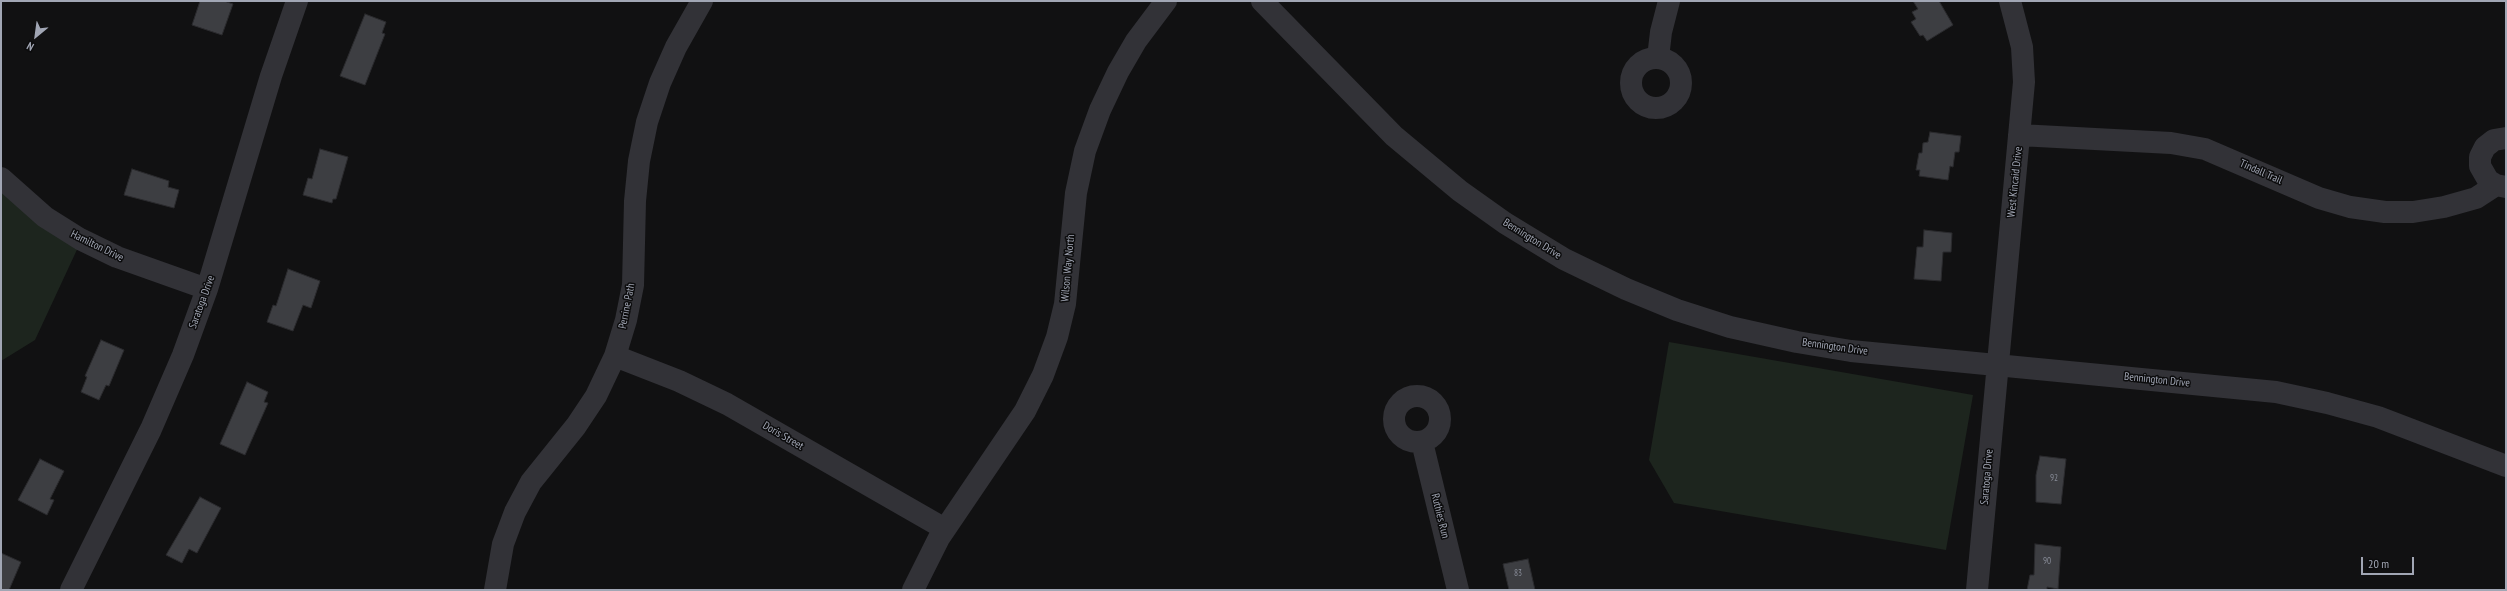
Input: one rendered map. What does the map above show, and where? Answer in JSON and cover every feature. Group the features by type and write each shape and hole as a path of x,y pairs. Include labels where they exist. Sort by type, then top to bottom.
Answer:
{"street":[{"name":"Saratoga Drive","path":"71,590 151,429 183,355 207,289 270,76 297,1"},
{"name":"Perrine Path","path":"495,590 503,544 515,512 531,482 576,426 596,396 615,356 626,320 633,285 635,201 639,161 647,122 660,83 673,53 702,1"},
{"name":"Wilson Way North","path":"913,590 945,529 1025,411 1043,375 1057,337 1065,304 1074,208 1085,151 1100,110 1118,72 1136,41 1166,1"},
{"name":"Bennington Drive","path":"1262,1 1394,136 1460,191 1505,223 1564,259 1626,289 1677,310 1730,326 1797,342 1851,351 1997,363 2276,392 2327,403 2378,418 2506,466"},
{"path":"1658,58 1661,32 1669,1"},
{"name":"West Kincaid Drive","path":"1997,363 2024,82 2022,47 2010,1"},
{"name":"Tindall Trail","path":"2020,134 2171,143 2198,148 2236,161 2319,198 2350,207 2385,212 2413,212 2444,207 2476,198 2501,186"},
{"name":"Tindall Trail","path":"2501,186 2482,174 2480,157 2485,147 2494,140 2506,138"},
{"name":"Hamilton Drive","path":"1,178 45,217 80,239 117,257 207,289"},
{"name":"Doris Street","path":"615,356 679,381 727,404 945,529"},
{"name":"Saratoga Drive","path":"1978,590 1997,363"},
{"name":"Ruthies Run","path":"1422,442 1458,590"}],"shaded area":[{"path":"1,167 81,241 35,340 1,361"},
{"path":"1669,342 1973,395 1946,550 1674,503 1649,460"}],"building":[{"path":"200,1 224,1 233,4 222,35 192,25"},
{"path":"1913,1 1939,1 1953,25 1927,41 1923,35 1920,36 1911,22 1916,19 1912,12 1918,9"},
{"path":"365,14 386,22 382,33 385,34 365,85 340,76"},
{"path":"1930,132 1961,136 1959,152 1955,152 1953,167 1950,166 1948,180 1919,176 1920,170 1916,170 1919,153 1922,153 1923,143 1928,142"},
{"path":"320,149 348,157 336,199 333,199 332,203 303,195 308,178 312,179"},
{"path":"132,169 169,181 168,187 179,190 174,208 124,195"},
{"path":"1924,230 1952,233 1951,252 1943,252 1941,281 1914,279 1917,247 1923,247"},
{"path":"288,269 320,281 311,308 303,305 293,331 267,322 273,305 276,306"},
{"path":"101,340 124,350 109,386 106,385 99,400 81,392 87,377 85,376"},
{"path":"247,382 268,392 264,402 268,403 245,455 220,444"},
{"path":"2040,456 2066,459 2061,504 2036,502 2036,475"},
{"path":"40,459 64,471 50,499 54,500 47,515 18,500"},
{"path":"200,497 221,508 197,553 189,549 182,563 166,555"},
{"path":"2035,544 2061,547 2058,589 2047,587 2047,590 2027,590 2030,575 2034,575"},
{"path":"1,553 21,562 9,590 1,590"},
{"path":"1528,559 1535,590 1509,590 1503,564"}]}
